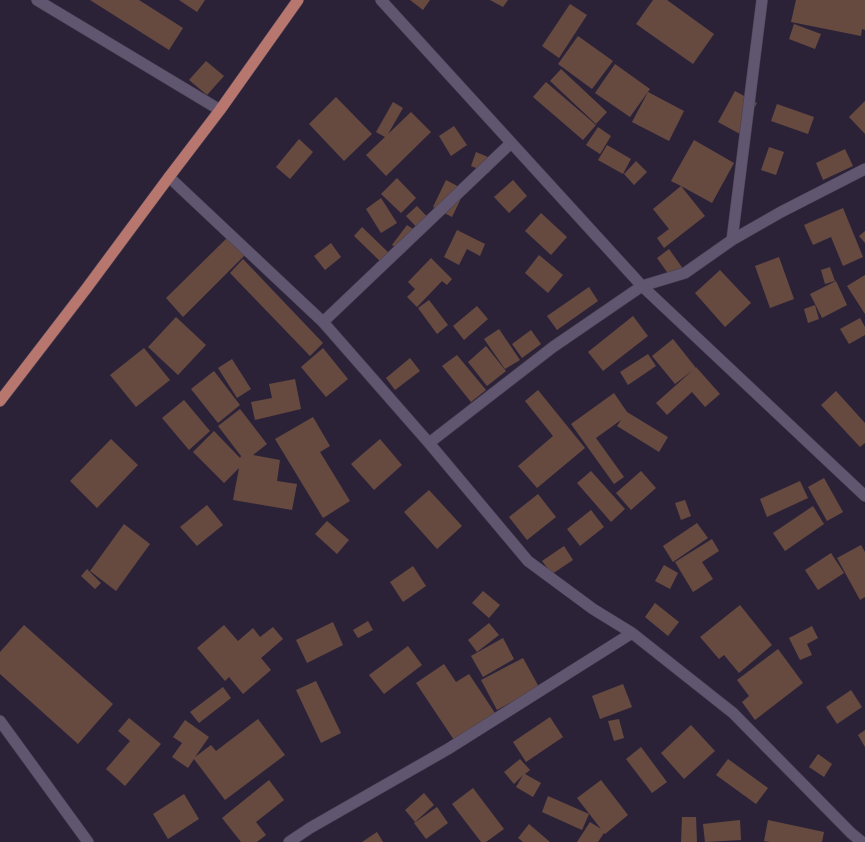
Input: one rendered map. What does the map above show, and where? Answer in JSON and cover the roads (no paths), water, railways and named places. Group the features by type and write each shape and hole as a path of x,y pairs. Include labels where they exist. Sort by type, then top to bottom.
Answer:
{"main road":[{"path":"0,401 220,110 298,0"}],"street":[{"path":"36,0 220,110"},
{"path":"381,0 642,286 865,496"},
{"path":"732,240 762,0"},
{"path":"323,322 511,143"},
{"path":"429,443 552,347 642,286 685,273 732,240 781,212 865,169"},
{"path":"169,177 323,322 429,443 528,562 593,609 632,633 733,713 851,833 862,842"},
{"path":"289,842 310,828 448,749 632,633"},
{"path":"0,721 88,842"}]}
